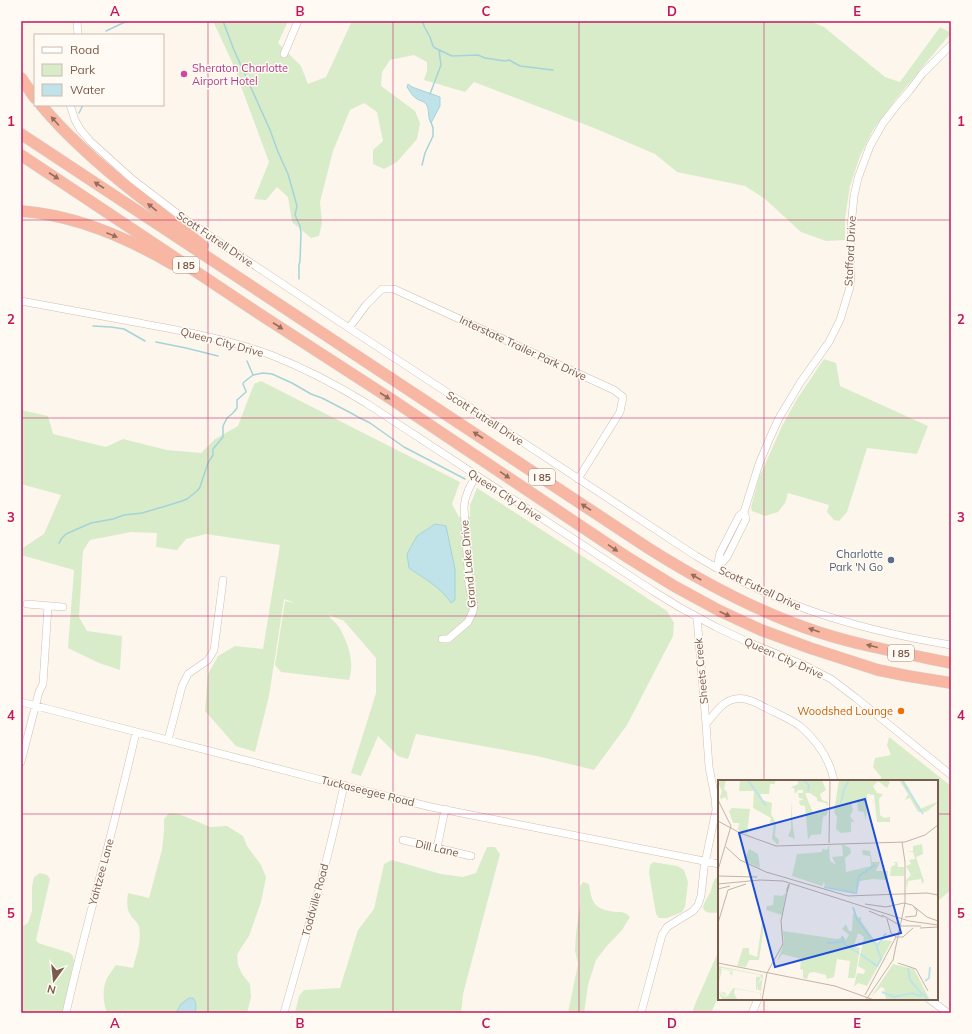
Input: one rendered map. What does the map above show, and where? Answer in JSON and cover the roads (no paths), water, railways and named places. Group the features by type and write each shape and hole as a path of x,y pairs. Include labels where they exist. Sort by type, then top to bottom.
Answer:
{"highway":[{"path":"21,78 34,97"},
{"path":"42,106 76,143 106,169 202,245 248,284"},
{"name":"I 85","path":"21,134 679,567 747,604 818,632 883,649 951,663"},
{"name":"I 85","path":"21,155 258,313 391,399 627,557 702,603 761,630 878,670 951,683"},
{"path":"21,211 63,217 117,237 153,253 258,313"},
{"path":"908,676 951,688"}],"street":[{"path":"77,21 78,34"},
{"path":"284,54 298,21"},
{"name":"Stafford Drive","path":"716,568 727,557 746,519 744,512 759,464 779,418 800,383 829,342 840,320 848,294 852,272 851,228 854,196 858,178 870,146 883,123 897,105 922,74 951,45"},
{"name":"Scott Futrell Drive","path":"70,106 75,120 87,137 117,166 149,193 183,218 661,534 716,568 757,589 831,618 904,636 951,645"},
{"name":"Interstate Trailer Park Drive","path":"349,328 366,305 382,289 394,289 614,390 623,397 620,412 578,479"},
{"name":"Queen City Drive","path":"21,301 198,334 270,355 313,373 345,391 653,591 697,617 750,643 806,666 831,679 951,775"},
{"name":"Grand Lake Drive","path":"442,639 448,639 464,626 468,622 473,611 474,605 469,585 464,501 476,476"},
{"path":"168,740 182,686 188,674 208,660 214,650 223,580"},
{"path":"27,604 63,607"},
{"path":"21,762 39,692 43,684 48,606"},
{"name":"Sheets Creek","path":"641,1013 662,935 667,926 693,910 698,905 701,896 716,810 709,767 697,617"},
{"path":"706,724 722,706 736,698 758,704 792,721 810,736 824,754 834,780"},
{"name":"Tuckaseegee Road","path":"21,702 344,785 445,809 718,864"},
{"name":"Yahtzee Lane","path":"66,1013 78,961 123,790 136,732"},
{"name":"Toddville Road","path":"284,1013 326,860 344,785"},
{"path":"437,848 445,809"},
{"name":"Dill Lane","path":"403,840 471,856"},
{"path":"752,1013 758,1000"},
{"path":"930,1000 948,1013"}],"water":[{"path":"408,84 412,87 440,97 440,106 431,123 426,104 412,95 407,87"},
{"path":"435,524 446,526 455,569 455,600 451,603 442,592 409,568 407,554 417,536"},
{"path":"189,998 193,998 195,1002 195,1013 176,1013 181,1004"}],"waterway":[{"path":"106,31 127,21"},
{"path":"223,21 234,50 288,174 297,206 295,215 300,226 301,233 299,279"},
{"path":"422,21 433,46 452,56 478,55 485,58 505,61 509,60 520,66 553,70"},
{"path":"430,94 441,65 439,50"},
{"path":"79,113 82,106"},
{"path":"422,165 425,153 433,136 431,122"},
{"path":"93,326 124,329 145,341"},
{"path":"156,342 218,356"},
{"path":"247,361 253,375"},
{"path":"59,543 66,534 91,523 113,519 124,515 142,513 166,506 187,499 197,491 200,487 208,463 213,455 213,449 223,437 223,426 227,418 237,408 237,400 246,392 243,384 244,382 253,375 263,373 272,374 292,383 370,423 404,447 465,479"}],"place":[{"name":"Sheraton Charlotte Airport Hotel","path":"184,74"},
{"name":"Charlotte Park 'N Go","path":"891,560"},
{"name":"Woodshed Lounge","path":"901,711"}]}
